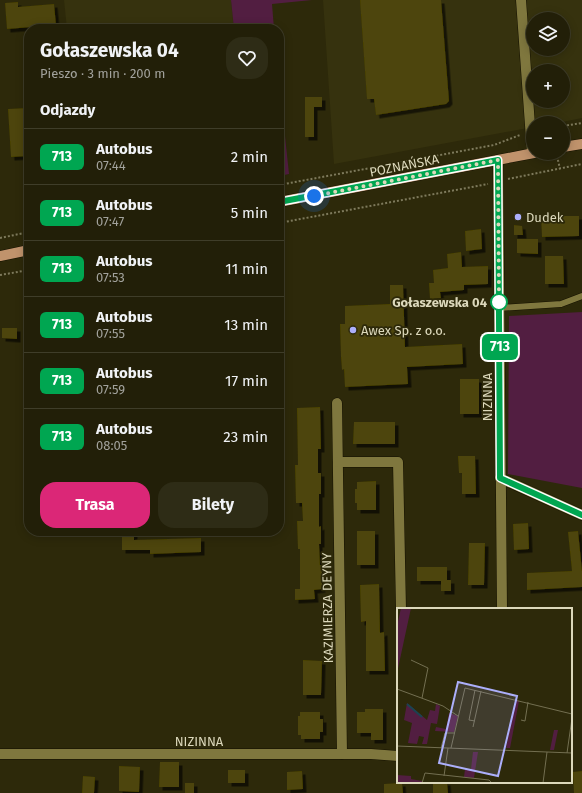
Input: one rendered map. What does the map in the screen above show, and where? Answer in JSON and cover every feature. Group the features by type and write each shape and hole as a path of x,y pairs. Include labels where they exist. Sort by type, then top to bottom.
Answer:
{"main road":[{"path":"570,147 582,144"},
{"name":"POZNAŃSKA","path":"284,201 526,154"},
{"path":"0,256 24,251"}],"street":[{"path":"521,0 529,116"},
{"name":"NIZINNA","path":"498,160 502,608"},
{"name":"KAZIMIERZA DEYNY","path":"337,403 342,754"},
{"path":"338,462 398,462 401,608"},
{"path":"500,478 582,515"},
{"name":"NIZINNA","path":"0,754 370,754 397,756"}],"lane":[{"path":"499,308 561,304 582,296"}],"path":[{"path":"570,125 582,123"},
{"path":"284,184 494,145 516,135 526,134"},
{"path":"558,160 560,169"},
{"path":"284,222 497,182 582,164"},
{"path":"0,238 24,233"},
{"path":"0,275 24,271"}],"shaded area":[{"path":"64,0 231,0 233,24 66,24"},
{"path":"231,0 312,0 272,4 274,24 233,24"},
{"path":"323,0 582,0 582,118 570,120 570,116 526,116 526,128 334,164"},
{"path":"284,126 289,174 284,175"},
{"path":"582,312 582,488 508,474 509,316"}],"building":[{"path":"360,0 441,0 449,101 446,104 376,115 374,99 367,99"},
{"path":"18,2 18,7 54,4 56,24 24,24 24,28 7,29 5,3"},
{"path":"305,97 322,97 322,107 314,107 314,137 305,137"},
{"path":"24,108 24,156 11,157 8,109"},
{"path":"541,216 579,216 579,236 542,237"},
{"path":"514,225 522,226 523,235 514,235"},
{"path":"481,229 482,249 466,251 465,231"},
{"path":"517,239 538,239 538,254 517,253"},
{"path":"461,252 462,267 488,266 488,284 464,285 464,290 440,292 441,298 430,299 429,283 434,283 433,270 448,268 447,254"},
{"path":"545,256 563,256 564,284 545,284"},
{"path":"390,285 403,285 405,347 462,344 463,364 407,367 408,384 345,387 344,369 342,370 340,324 345,324 345,306 390,304"},
{"path":"2,328 17,328 17,339 2,338"},
{"path":"460,379 479,379 479,414 460,414"},
{"path":"320,407 321,449 318,449 318,473 321,473 321,494 319,494 319,527 321,526 321,544 319,544 320,565 322,565 322,589 314,590 315,599 295,600 295,589 300,589 300,549 298,549 297,521 303,521 302,503 296,503 295,465 298,465 297,408"},
{"path":"354,422 395,422 395,444 353,444"},
{"path":"458,456 475,456 476,494 462,494 462,473 459,473"},
{"path":"376,481 376,510 357,510 357,503 355,503 355,489 357,489 357,482"},
{"path":"528,523 529,549 514,550 513,524"},
{"path":"357,531 375,531 375,565 357,565"},
{"path":"578,531 582,587 527,590 527,573 572,571 568,532"},
{"path":"122,536 134,536 134,540 201,538 201,552 150,554 150,550 122,550"},
{"path":"469,543 485,543 484,585 468,585"},
{"path":"417,567 447,567 447,580 451,580 451,591 441,591 441,581 417,581"},
{"path":"379,584 380,633 384,632 385,671 366,671 366,621 361,622 360,585"},
{"path":"303,660 322,661 321,695 303,695"},
{"path":"365,709 383,709 383,740 371,740 371,733 357,733 357,712 365,712"},
{"path":"300,712 320,712 320,719 323,719 323,732 320,732 320,739 301,739 301,735 298,735 298,716 300,716"},
{"path":"160,762 179,762 179,787 159,787"},
{"path":"119,766 140,767 139,792 119,791"},
{"path":"228,770 245,770 245,783 228,783"},
{"path":"302,771 303,789 287,790 287,772"},
{"path":"582,771 582,793 574,793 573,772"},
{"path":"83,776 95,777 94,793 82,793"},
{"path":"185,783 194,783 194,793 185,793"},
{"path":"402,783 403,793 384,793 384,784"},
{"path":"433,783 447,783 448,793 433,793"}],"bus line":[{"name":"713","path":"284,201 498,160 500,478 582,515"}],"place":[{"name":"Dudek","path":"518,217"},
{"name":"Gołaszewska 04","path":"499,302"},
{"name":"Awex Sp. z o.o.","path":"353,330"}],"route":[{"path":"314,196 498,160 499,302"}]}
